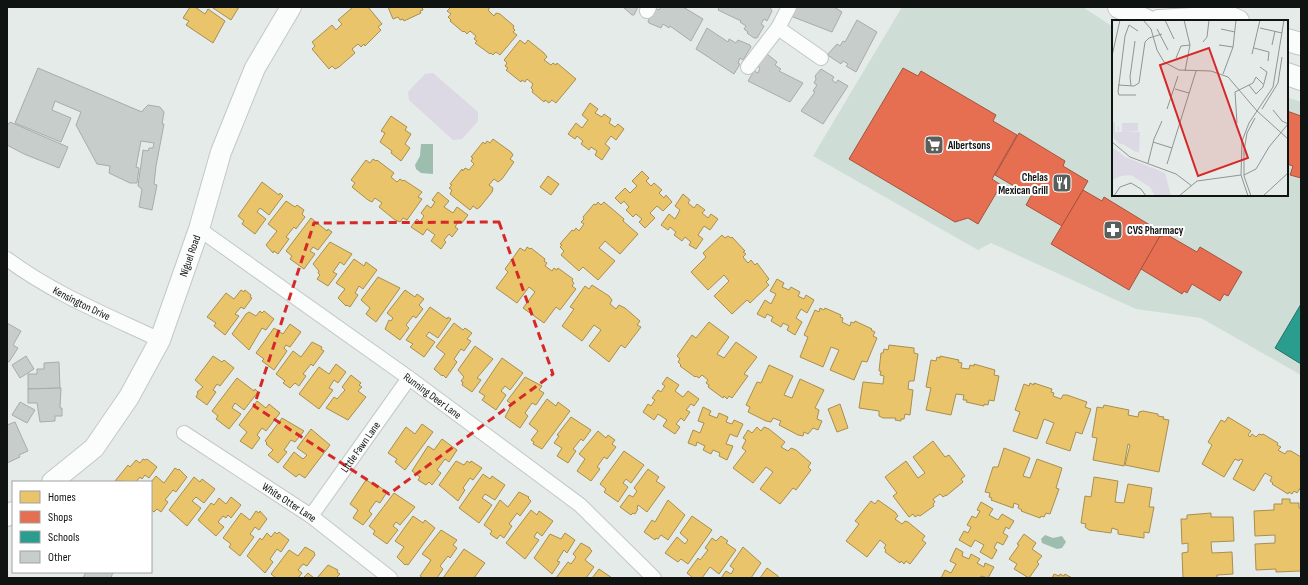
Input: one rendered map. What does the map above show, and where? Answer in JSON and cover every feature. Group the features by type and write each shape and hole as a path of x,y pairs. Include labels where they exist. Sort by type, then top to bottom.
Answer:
{"main road":[{"name":"Niguel Road","path":"53,481 94,448 129,398 160,340 199,229 221,152 252,75 291,7"},
{"path":"1119,7 1145,20"},
{"path":"1151,7 1158,20"},
{"path":"1176,20 1192,19 1210,10 1235,20"},
{"path":"1288,40 1301,44"},
{"path":"1288,74 1301,79"}],"street":[{"path":"748,67 778,28 789,7"},
{"path":"778,28 820,58"},
{"name":"Running Deer Lane","path":"199,229 409,378 580,505 654,578"},
{"name":"Kensington Drive","path":"7,259 28,274 71,299 160,340"},
{"name":"Little Fawn Lane","path":"311,516 409,378"},
{"name":"White Otter Lane","path":"184,433 311,516 390,578"}],"highlighted area":[{"path":"499,222 553,374 389,494 254,406 314,223"}],"shaded area":[{"path":"902,7 1083,7 1112,26 1112,196 1288,196 1288,97 1301,102 1301,375 1201,318 1136,309 991,243 978,250 813,156"},
{"path":"433,73 478,112 478,121 462,139 453,140 409,100 408,92 425,74"},
{"path":"421,144 433,144 433,174 421,173 416,169 415,165 420,156"},
{"path":"1045,535 1053,538 1062,536 1066,542 1062,548 1057,549 1042,543 1041,539"}],"building: Homes":[{"path":"190,7 195,7 205,14 208,9 225,21 213,43 186,25 189,21 183,18"},
{"path":"239,7 231,20 213,8"},
{"path":"353,7 368,7 382,24 378,27 381,30 365,46 364,44 361,47 358,44 352,49 355,53 339,67 335,69 332,66 329,69 312,49 315,46 312,42 332,25 336,30 342,24 338,20"},
{"path":"388,7 422,7 423,10 420,11 421,13 404,21 403,19 400,20 398,17 393,19"},
{"path":"451,7 490,7 488,10 494,16 496,13 500,14 514,26 513,28 515,30 513,32 517,35 500,55 496,52 493,55 491,53 490,54 475,43 477,41 474,39 476,36 470,31 467,34 464,31 463,32 450,21 451,20 448,17 451,14 447,11"},
{"path":"520,40 525,44 528,40 544,53 547,57 544,60 551,65 553,63 556,65 557,63 576,79 556,103 552,100 549,103 545,100 544,102 532,92 533,90 531,88 533,84 527,79 525,82 522,80 521,82 506,70 508,68 505,66 507,63 504,60"},
{"path":"590,103 598,109 595,113 602,117 604,114 611,119 609,123 615,127 618,124 624,129 616,140 611,136 605,144 610,148 602,160 595,155 597,151 591,147 589,150 581,144 583,141 577,136 575,139 568,134 576,123 582,128 588,120 582,115"},
{"path":"391,116 407,127 405,130 411,134 405,144 410,148 401,161 391,153 392,151 380,142 385,133 381,131"},
{"path":"493,139 511,152 513,155 510,159 514,162 502,179 498,182 494,179 489,185 493,188 492,192 480,207 477,209 473,206 470,210 450,194 452,190 449,188 452,185 450,184 462,169 463,171 465,168 469,170 474,164 471,161 473,158 471,157 483,142 485,144 487,141 490,143"},
{"path":"373,159 376,161 377,160 394,173 391,177 397,182 400,179 403,181 404,180 422,192 418,197 422,199 407,220 403,218 400,222 395,220 379,207 382,203 375,198 372,202 368,200 352,187 355,183 351,180 366,160 370,163"},
{"path":"642,171 649,178 646,181 651,186 654,183 662,190 659,193 664,198 666,195 672,202 663,211 657,206 650,213 655,218 645,228 639,222 642,219 636,214 633,217 626,210 629,207 624,201 621,204 615,198 625,188 630,193 637,186 632,181"},
{"path":"548,176 559,184 551,195 540,187"},
{"path":"262,182 279,195 280,193 283,196 269,215 260,208 257,212 266,219 255,234 242,224 244,221 238,216"},
{"path":"438,192 449,201 444,207 453,213 457,207 468,215 462,223 459,221 455,227 458,229 452,237 449,234 444,240 446,242 441,249 431,241 435,235 427,229 423,235 411,227 417,219 420,222 424,216 421,213 427,205 431,208 435,202 432,200"},
{"path":"683,194 690,200 688,203 694,208 697,204 705,210 702,213 708,218 711,214 718,219 710,230 704,226 698,235 703,239 696,249 689,245 691,242 685,237 682,241 674,235 676,232 670,227 668,230 661,225 669,214 675,219 680,210 675,206"},
{"path":"286,201 295,207 297,205 304,210 302,214 305,217 296,229 294,227 286,237 289,239 278,254 274,251 273,253 266,245 277,231 268,224"},
{"path":"598,202 601,205 604,202 624,219 623,221 638,234 620,254 605,241 599,248 615,261 598,280 583,267 579,271 561,255 564,251 560,247 562,245 560,244 572,230 574,231 576,228 579,231 584,224 581,222 584,219 583,217 594,204 596,205"},
{"path":"311,218 327,231 328,229 332,232 318,250 313,247 310,251 315,254 304,269 290,259 292,256 286,251"},
{"path":"722,235 725,238 728,236 731,238 732,237 745,251 743,252 746,254 743,257 748,263 751,260 755,265 757,263 769,279 766,282 769,285 750,303 747,300 732,314 714,296 729,281 724,275 708,290 691,272 706,257 703,253"},
{"path":"330,242 352,254 344,265 340,262 333,272 337,274 328,286 317,279 320,275 318,273 319,271 313,264"},
{"path":"527,247 530,249 531,248 545,259 544,261 547,263 545,266 552,271 554,268 557,270 558,268 573,279 572,281 574,283 572,286 576,289 560,310 556,307 544,323 523,308 535,292 529,287 517,303 496,288 508,272 505,269 520,248 525,251"},
{"path":"354,259 364,266 366,262 377,270 363,289 359,286 355,293 358,295 350,307 347,305 346,306 338,298 345,289 336,283"},
{"path":"378,277 400,288 376,322 366,314 370,308 361,300"},
{"path":"777,279 784,283 782,287 789,290 791,287 800,292 798,296 804,299 806,295 814,300 807,313 801,309 796,318 802,322 795,335 787,330 789,326 783,323 781,327 771,321 773,317 767,314 765,318 757,314 765,300 771,304 776,294 770,291"},
{"path":"592,285 609,296 612,300 610,304 616,309 619,305 625,308 640,321 637,325 641,327 625,348 621,345 609,362 589,346 601,330 594,325 582,341 562,326 574,309 570,307 585,286 589,289"},
{"path":"241,290 244,292 245,290 251,295 250,297 252,298 244,309 241,307 235,314 239,316 225,335 214,326 216,323 207,317 226,293 234,299"},
{"path":"405,290 415,297 417,294 424,299 419,305 423,309 416,318 413,316 406,325 409,328 400,340 385,329 389,320 391,321 393,318 387,313"},
{"path":"430,307 447,319 448,317 451,319 438,338 429,332 426,336 435,342 424,357 410,347 413,344 406,340"},
{"path":"820,308 824,310 825,308 841,315 840,317 843,318 842,322 850,326 851,322 854,323 855,321 875,332 873,336 877,338 867,362 862,361 854,380 830,370 839,350 831,347 823,367 800,357 808,337 804,335 815,310 819,312"},
{"path":"260,311 262,313 264,311 274,319 266,330 262,328 249,350 232,334 246,314 249,312 256,316"},
{"path":"709,322 729,337 717,354 724,358 736,342 757,357 744,374 748,376 732,398 729,396 727,399 724,396 723,398 708,387 709,385 706,383 708,380 702,375 699,378 696,376 695,377 680,366 681,365 678,362 680,359 677,356 692,335 696,338"},
{"path":"454,323 463,330 465,328 472,333 467,339 471,341 464,351 461,349 454,359 457,362 446,378 434,369 445,354 436,347"},
{"path":"290,324 301,332 290,347 286,345 284,348 287,351 274,370 262,361 264,359 256,353 274,328 283,334"},
{"path":"312,342 322,347 321,349 324,351 313,366 311,364 303,374 306,376 299,386 295,383 290,388 283,383 285,381 276,374 293,351 301,357"},
{"path":"889,345 914,348 914,353 918,354 914,381 909,381 908,389 913,390 910,415 905,414 904,419 901,419 901,421 895,420 896,418 883,418 879,416 879,411 859,408 863,382 883,384 884,376 880,375 881,371 879,371 881,353 883,353 884,349 888,350"},
{"path":"475,346 493,359 477,378 481,380 472,392 462,385 463,382 461,381 464,377 458,370"},
{"path":"213,356 222,362 224,360 234,368 220,386 217,384 213,390 216,392 207,405 196,397 197,392 203,387 195,380"},
{"path":"940,356 959,360 958,362 962,363 961,368 969,369 970,365 974,366 974,364 995,370 994,375 999,376 994,401 989,400 988,405 984,404 984,406 966,402 967,400 963,400 964,395 956,394 951,415 926,410 931,388 926,387 931,360 936,361 937,357 940,358"},
{"path":"502,358 523,373 510,390 505,386 501,391 506,395 496,410 482,400 485,396 479,392"},
{"path":"336,364 346,372 338,383 334,380 329,388 333,390 319,409 299,394 319,367 329,374"},
{"path":"769,365 793,376 784,395 792,398 800,379 824,390 815,408 819,410 817,419 822,421 818,430 813,428 808,434 804,432 803,436 798,435 779,425 781,421 773,418 771,422 766,421 748,412 750,407 746,405 757,382 761,383"},
{"path":"351,375 361,383 359,385 362,387 358,391 366,397 348,420 326,408 334,397 337,399 345,390 342,387"},
{"path":"525,377 542,386 539,390 544,393 536,405 532,403 525,413 528,416 520,428 505,417 512,404 507,401"},
{"path":"667,377 679,385 675,391 683,397 688,391 699,399 694,406 691,404 686,410 690,412 684,421 681,418 676,424 680,427 675,434 663,426 667,420 658,414 654,420 643,412 648,404 651,406 655,400 652,398 658,390 661,392 665,386 662,384"},
{"path":"237,378 254,391 255,389 258,392 244,410 235,403 232,408 241,414 229,429 216,419 218,416 212,411"},
{"path":"1030,383 1052,389 1051,392 1054,393 1053,396 1061,399 1063,395 1067,395 1087,402 1085,407 1091,409 1082,434 1076,432 1070,451 1046,443 1054,423 1044,419 1037,439 1013,431 1020,412 1015,410 1024,384 1029,386"},
{"path":"547,399 556,406 558,402 570,411 542,449 533,444 534,442 531,440 538,431 529,424"},
{"path":"257,401 266,408 269,404 280,413 266,431 262,428 257,435 260,438 252,449 240,441 247,432 239,425"},
{"path":"840,404 848,428 837,432 828,409"},
{"path":"1104,405 1129,410 1128,415 1138,417 1139,412 1143,411 1158,414 1158,416 1164,417 1163,419 1169,420 1159,472 1125,465 1130,445 1128,444 1124,466 1093,460 1097,438 1092,437 1097,407 1103,408"},
{"path":"703,407 711,411 709,415 717,418 719,413 728,417 726,422 732,424 734,420 743,424 737,437 730,434 726,444 733,446 727,460 719,456 720,453 713,450 711,454 703,450 705,446 697,442 696,446 688,443 693,430 700,433 704,423 698,421"},
{"path":"571,417 591,430 583,441 581,439 573,449 576,451 568,463 557,456 562,448 554,443 559,436 557,435"},
{"path":"1228,417 1251,431 1248,435 1250,437 1252,434 1256,437 1259,434 1263,434 1278,443 1277,445 1281,447 1278,450 1285,454 1287,451 1291,451 1301,457 1301,487 1297,493 1294,491 1292,494 1289,492 1288,494 1272,484 1273,483 1270,481 1272,477 1265,473 1254,491 1233,479 1243,460 1240,459 1239,461 1235,459 1224,477 1202,464 1212,445 1208,442 1221,420 1225,422"},
{"path":"282,418 304,431 295,442 291,440 284,450 287,452 278,463 268,455 273,450 266,444 267,443 265,441"},
{"path":"422,424 433,432 405,470 395,462 397,459 388,453 406,427 415,434"},
{"path":"757,427 761,431 764,427 769,429 785,442 781,447 788,451 791,448 796,450 811,463 808,467 811,470 796,490 793,488 780,504 760,489 773,472 766,467 753,483 733,468 746,451 742,448 746,440 743,438 748,430 752,433"},
{"path":"311,429 330,445 305,478 299,474 296,477 283,467 294,452 303,459 307,455 297,448"},
{"path":"598,431 606,438 608,435 615,440 612,444 616,447 607,459 604,457 597,467 600,469 591,481 577,471 585,459 579,454"},
{"path":"442,439 457,450 449,462 445,459 437,470 441,473 432,485 429,482 426,485 418,480 420,477 412,471 428,446 434,450"},
{"path":"933,441 945,457 949,455 965,476 961,479 963,482 946,496 943,497 940,494 933,499 935,502 933,504 934,506 920,516 918,515 915,517 913,514 909,517 893,496 897,493 885,477 906,461 918,478 925,473 913,457"},
{"path":"1004,448 1030,458 1023,476 1030,478 1037,459 1062,468 1056,488 1059,489 1050,514 1046,513 1044,517 1041,516 1040,518 1021,511 1022,510 1018,508 1019,505 1014,503 1013,508 991,500 992,498 989,497 990,493 985,492 993,467 998,467"},
{"path":"624,451 644,465 631,483 626,479 623,483 628,487 618,502 604,492 606,489 600,484"},
{"path":"143,459 147,459 157,467 149,478 145,475 142,479 140,477 137,481 115,481 128,465 130,467 136,460 140,463"},
{"path":"456,461 464,465 467,461 470,463 471,461 482,468 473,480 470,478 463,488 465,490 458,501 439,485"},
{"path":"175,468 178,470 179,469 187,477 176,492 173,490 165,500 168,502 161,512 157,509 154,512 152,511 152,481 156,476 164,483"},
{"path":"648,469 659,477 656,481 665,487 647,512 638,505 638,509 635,514 633,513 631,515 620,507 629,495 633,497 637,491 634,488"},
{"path":"483,474 490,479 492,476 505,485 495,500 485,494 482,498 492,505 479,523 459,508"},
{"path":"194,477 200,482 202,479 215,489 204,503 196,497 192,501 201,508 187,526 169,510"},
{"path":"1094,477 1118,481 1115,502 1124,503 1128,484 1152,488 1149,507 1154,507 1149,533 1144,532 1144,538 1118,534 1118,530 1112,528 1111,533 1089,530 1085,527 1086,524 1081,523 1085,496 1091,497"},
{"path":"366,480 373,484 374,483 387,492 380,503 376,501 369,511 372,514 363,525 353,518 358,510 350,504"},
{"path":"519,492 529,497 528,498 531,501 520,516 517,513 509,524 512,526 504,538 500,535 497,539 490,534 492,531 484,525 500,500 508,507"},
{"path":"394,493 415,507 400,525 396,522 393,526 398,530 387,544 373,534 375,531 369,526"},
{"path":"231,497 241,505 231,518 228,515 226,518 223,516 218,522 224,527 216,536 198,520 211,503 214,505 219,498 226,504"},
{"path":"1282,499 1290,499 1290,503 1299,503 1299,508 1301,508 1301,571 1276,572 1276,569 1256,570 1255,544 1275,543 1275,535 1255,536 1254,511 1274,510 1274,504 1282,504"},
{"path":"668,500 685,515 668,540 661,535 655,540 644,532 652,520 655,522"},
{"path":"878,500 895,512 898,516 895,519 902,524 905,521 908,522 925,536 922,540 926,543 910,564 906,561 904,564 901,561 900,563 885,552 886,550 884,548 886,545 880,540 867,557 846,541 859,524 855,521 871,501 875,504"},
{"path":"981,502 993,509 989,515 998,520 1002,514 1014,521 1009,529 1006,527 1003,533 1008,536 1003,545 997,542 994,548 997,550 992,559 980,552 984,545 975,540 971,547 959,540 964,531 968,533 971,527 967,525 972,516 976,518 980,511 977,510"},
{"path":"531,510 537,515 539,511 553,521 542,536 537,532 534,537 539,540 525,559 506,543"},
{"path":"256,511 259,513 260,511 267,519 259,530 255,527 250,534 254,537 240,556 229,547 231,544 223,538 241,513 250,520"},
{"path":"1211,513 1211,517 1233,517 1234,541 1211,542 1212,553 1232,552 1233,574 1217,575 1217,578 1183,578 1182,553 1188,552 1188,543 1182,544 1181,519 1187,519 1187,515"},
{"path":"413,516 423,523 425,520 435,528 408,565 405,565 397,557 404,547 395,541"},
{"path":"692,516 712,530 688,564 681,559 678,562 665,553 677,537 685,544 688,540 680,533"},
{"path":"441,530 457,540 453,545 457,548 450,558 448,556 440,566 443,569 437,578 423,578 420,576 431,560 422,554"},
{"path":"275,532 277,534 279,532 289,540 281,552 277,549 270,559 273,562 265,573 247,556 260,538 262,540 267,533 271,537"},
{"path":"565,533 575,540 567,553 564,550 557,561 560,562 552,574 534,558 550,534 561,539"},
{"path":"1024,534 1036,543 1032,549 1042,556 1037,562 1039,564 1029,578 1014,569 1017,564 1009,559 1019,545 1017,544"},
{"path":"721,536 728,541 726,543 736,550 719,574 710,567 702,578 693,578 687,573 698,558 700,560 708,550 705,548 712,538 716,541"},
{"path":"581,543 590,548 592,551 585,560 594,567 586,578 556,578 568,562 571,564 576,557 573,554"},
{"path":"305,547 314,552 315,555 307,566 303,564 298,570 302,573 298,578 276,578 271,574 289,550 298,556"},
{"path":"743,547 761,563 751,578 721,578 726,571 731,574 734,569 730,566"},
{"path":"956,548 963,552 962,556 969,559 971,554 980,559 977,563 984,567 985,563 994,567 988,578 981,576 980,578 941,578 945,570 951,573 956,564 950,561"},
{"path":"464,549 485,563 474,578 443,578"},
{"path":"328,565 338,570 337,572 340,574 336,578 317,578"},
{"path":"767,568 778,576 778,578 760,578"},
{"path":"599,569 612,578 592,578"},
{"path":"308,573 314,578 303,578"},
{"path":"1054,574 1064,576 1065,574 1072,578 1052,578"}],"building: Shops":[{"path":"903,68 918,76 921,71 996,115 993,121 1017,135 992,179 1001,185 978,224 968,218 955,222 849,159"},
{"path":"1288,111 1301,116 1301,178 1290,175 1293,166 1288,164"},
{"path":"1019,133 1065,161 1063,166 1088,181 1062,226 1026,205 1031,196 995,175"},
{"path":"1083,190 1102,201 1104,197 1158,230 1156,234 1160,236 1129,290 1051,244"},
{"path":"1164,233 1197,252 1200,247 1242,272 1228,296 1224,294 1220,301 1192,284 1187,293 1184,291 1182,294 1141,269 1160,236 1162,237"}],"building: Schools":[{"path":"1301,304 1301,364 1275,348"}],"building: Other":[{"path":"623,7 638,7 634,15 632,15"},
{"path":"661,7 683,7 703,19 691,41 670,26 669,28 663,24 661,28 649,23 648,21 655,8 659,10"},
{"path":"719,7 770,7 772,11 767,21 764,19 761,24 764,26 757,38 754,38 747,33 748,32 744,29 746,26 740,22 741,21 718,10"},
{"path":"792,7 834,7 842,12 832,32 788,15"},
{"path":"857,20 877,32 856,72 846,66 848,64 843,61 841,64 828,54 837,44 840,46 843,41 845,42"},
{"path":"707,28 728,42 729,39 736,43 738,40 750,45 751,47 743,60 740,58 738,63 740,64 734,74 696,49"},
{"path":"767,54 777,62 775,65 781,69 779,71 803,83 790,102 748,81 754,71 758,73 760,68 757,66"},
{"path":"38,68 142,112 148,105 160,107 164,112 162,124 164,124 156,166 154,184 157,185 152,210 139,207 142,189 138,186 143,150 148,151 149,148 153,148 154,143 141,141 136,167 139,168 137,183 130,183 109,173 110,166 97,164 76,125 81,112 55,101 52,110 71,118 61,142 15,123"},
{"path":"821,69 834,77 832,80 836,83 838,80 848,86 823,124 801,111 815,92 813,91 817,85 814,83 816,79 815,76"},
{"path":"10,122 68,147 59,168 24,154 7,145 7,126"},
{"path":"7,323 21,331 13,345 18,348 9,362 7,361"},
{"path":"26,356 34,369 20,378 12,365"},
{"path":"59,362 60,388 28,389 28,374 37,374 37,369 44,369 44,363"},
{"path":"61,388 60,408 62,408 62,416 55,416 55,421 40,422 37,403 28,403 28,389"},
{"path":"20,402 35,410 27,423 12,415"},
{"path":"15,422 28,451 19,455 20,457 7,463 7,425"},
{"path":"86,573 113,573 111,578 83,578"}],"place":[{"name":"Albertsons","path":"934,145"},
{"name":"Chelas Mexican Grill","path":"1062,183"},
{"name":"CVS Pharmacy","path":"1113,230"}]}
